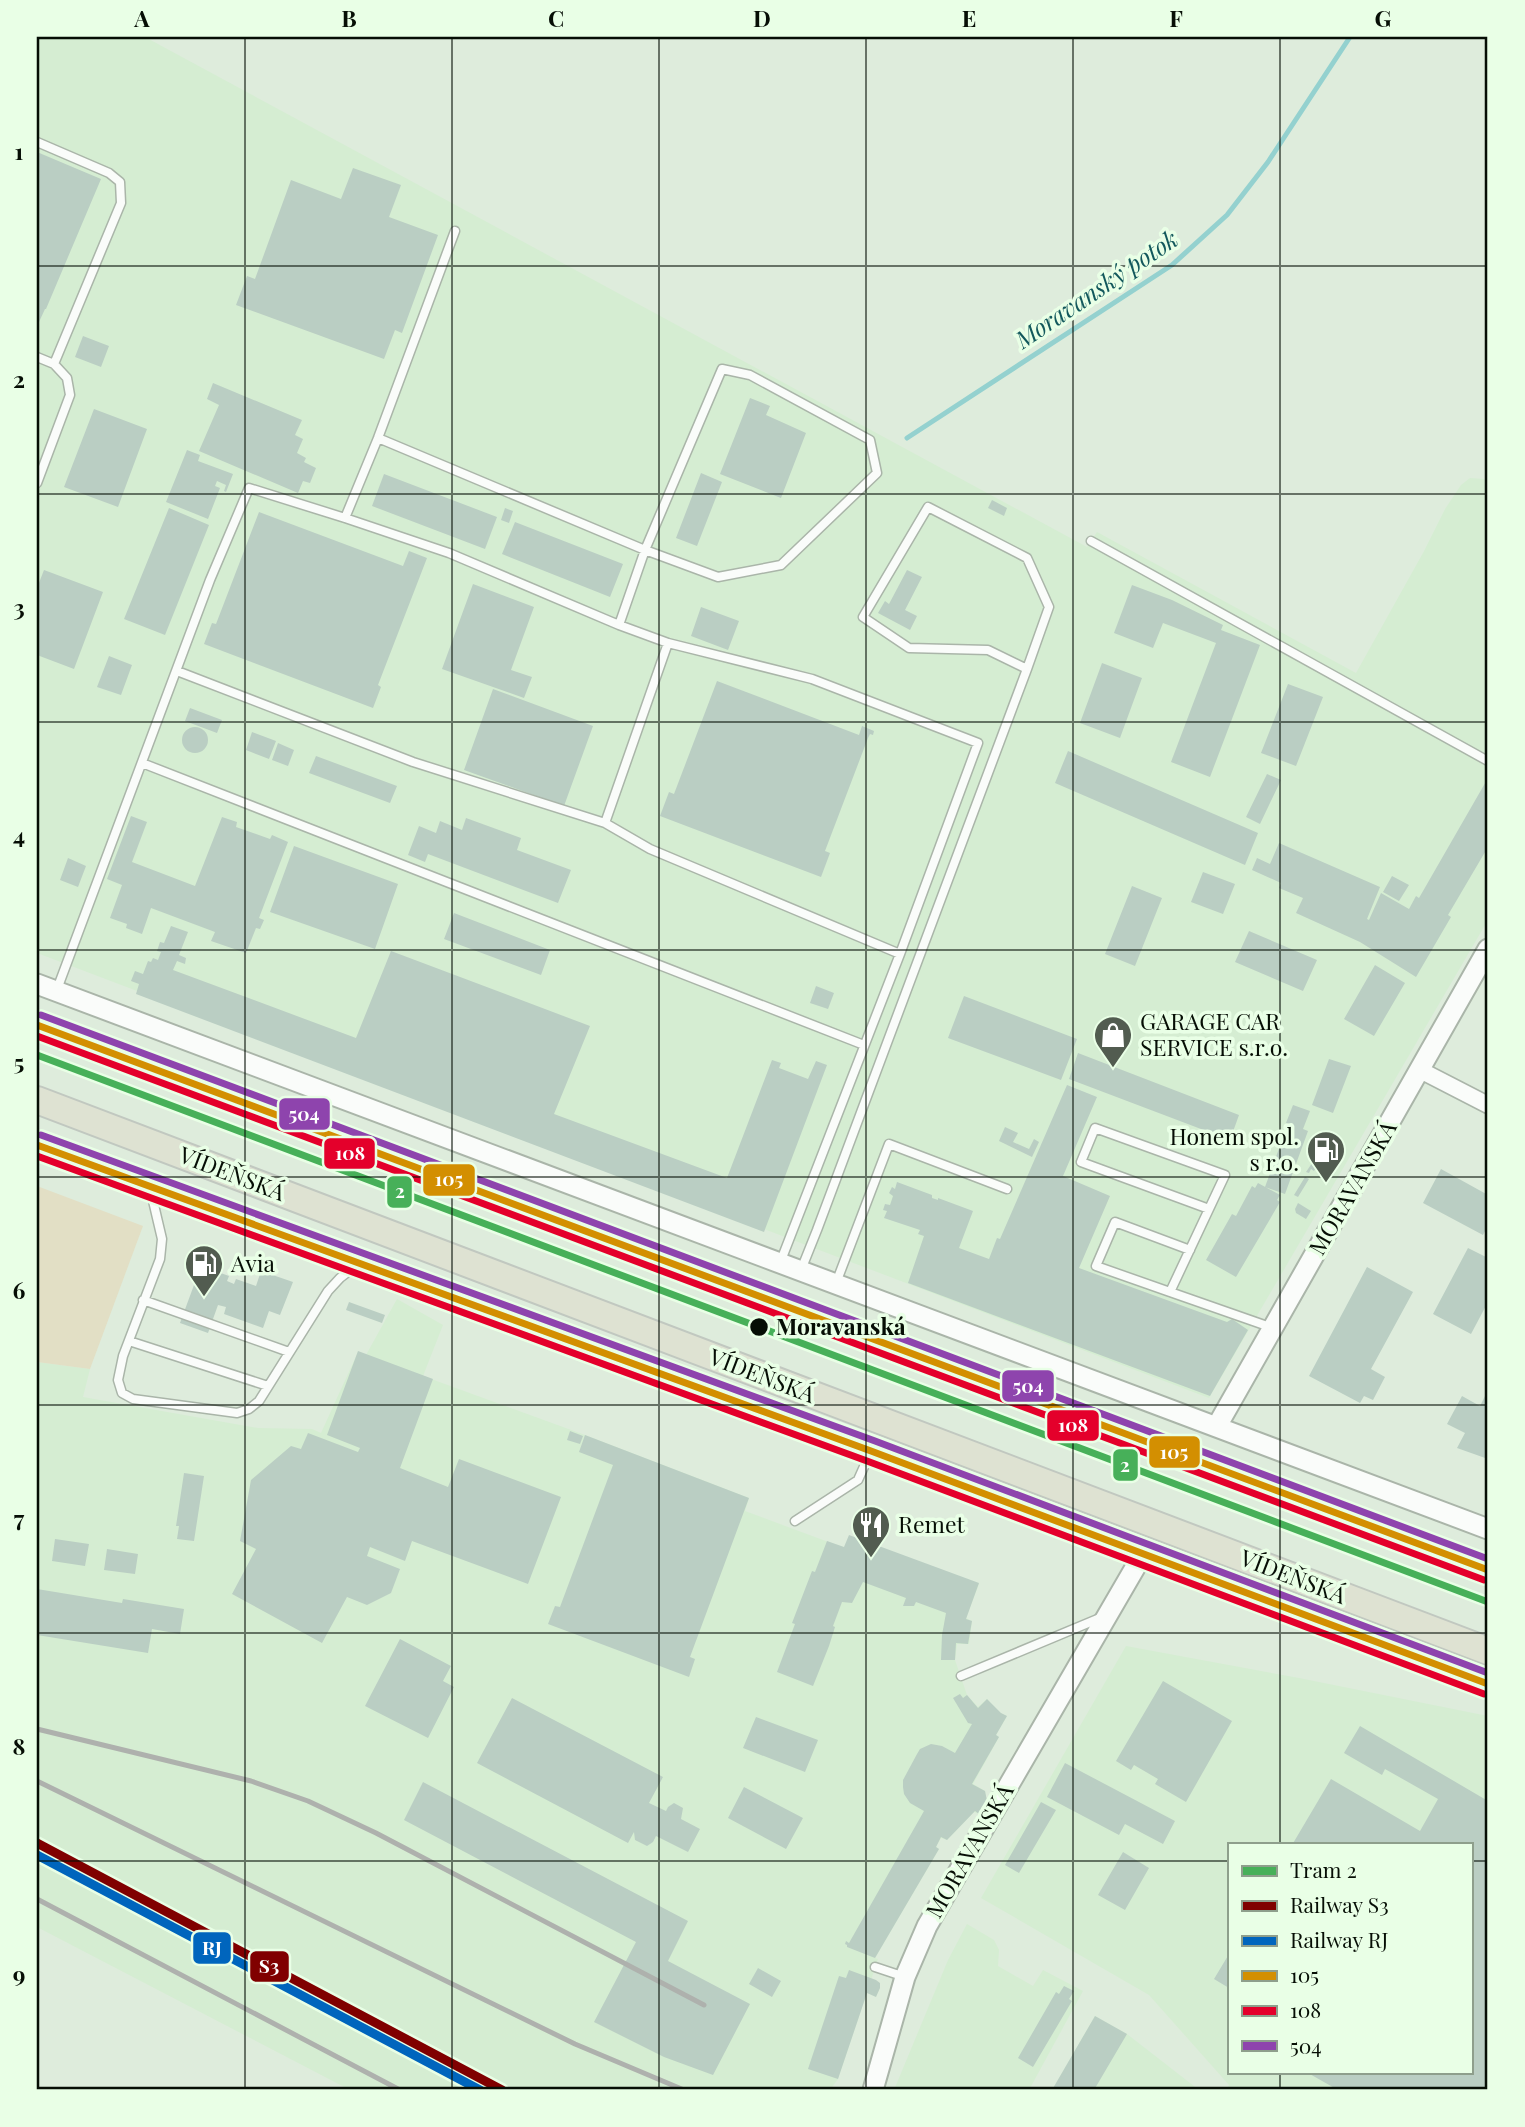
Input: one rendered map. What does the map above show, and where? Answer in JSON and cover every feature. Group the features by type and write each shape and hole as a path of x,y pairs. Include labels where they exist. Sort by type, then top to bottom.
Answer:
{"highway":[{"path":"37,1024 1488,1570"},
{"name":"VÍDEŇSKÁ","path":"37,1100 1488,1651"}],"street":[{"name":"MORAVANSKÁ","path":"1217,1426 1488,949"},
{"path":"37,984 1488,1529"},
{"path":"1420,1070 1488,1105"},
{"name":"VÍDEŇSKÁ","path":"37,1145 871,1451 1488,1684"},
{"name":"MORAVANSKÁ","path":"873,2090 905,1977 927,1926 1143,1554"}],"lane":[{"path":"37,142 109,173 120,182 121,203 54,364"},
{"path":"345,518 378,438 455,231"},
{"path":"37,357 54,364 67,378 70,395 37,483"},
{"path":"378,438 645,550 718,577 781,565 877,473 870,440 750,375 722,369 645,550 619,625"},
{"path":"57,992 210,580 249,488 449,553 619,625 668,642 812,679 978,743 900,954 780,1263"},
{"path":"801,1270 1027,669 1049,607 1027,558 928,507 863,617 909,648 988,650 1027,669"},
{"path":"1091,541 1488,761"},
{"path":"605,823 668,642"},
{"path":"177,670 413,762 605,823 650,849 900,954"},
{"path":"142,763 864,1045"},
{"path":"1170,1292 1225,1175 1095,1128 1081,1162 1209,1209"},
{"path":"836,1283 889,1144 1007,1189"},
{"path":"149,1186 162,1238 160,1259 129,1341 118,1380 122,1393 133,1399 237,1413 249,1409 259,1401 328,1291 359,1263"},
{"path":"1190,1250 1115,1222 1096,1266 1273,1328"},
{"path":"144,1300 289,1352"},
{"path":"129,1341 268,1386"},
{"path":"795,1521 858,1480 871,1451"},
{"path":"961,1676 1108,1615"},
{"path":"875,1967 905,1977"}],"shaded area":[{"path":"37,37 145,37 1087,547 1097,532 1356,673 1445,509 1461,485 1470,478 1488,482 1488,920 1209,1398 37,953"},
{"path":"37,1186 143,1226 90,1369 37,1362"},
{"path":"397,1299 443,1325 423,1376 749,1498 745,1511 866,1556 871,1544 979,1584 966,1618 972,1621 969,1644 957,1644 955,1660 967,1695 978,1707 987,1699 1000,1713 1007,1716 996,1735 999,1737 973,1784 985,1791 987,1801 979,1814 974,1812 947,1840 941,1838 936,1847 939,1849 875,1958 878,1959 838,2079 830,2090 350,2090 37,1927 37,1362 90,1369 83,1397 258,1428 312,1429 321,1433 358,1352 366,1355"},
{"path":"1126,1646 1488,1716 1488,2090 1226,2090 1229,2085 1149,1995 981,1898"},
{"path":"967,1924 994,1940 999,1950 998,1966 1033,1986 1043,1970 1083,1991 1029,2090 894,2090 948,1960"},
{"path":"1095,2016 1127,2034 1199,2090 1052,2090"}],"building":[{"path":"37,152 101,179 39,322 37,321"},
{"path":"353,168 401,185 389,217 438,235 402,333 395,330 384,359 236,305 247,276 255,279 291,180 341,199"},
{"path":"83,336 109,346 101,367 75,357"},
{"path":"213,383 302,420 295,435 303,439 297,453 306,458 304,462 316,468 310,483 303,481 298,493 199,451 219,405 207,399"},
{"path":"750,398 770,406 766,415 806,433 781,498 720,474"},
{"path":"94,409 147,429 118,507 64,487"},
{"path":"187,450 200,455 198,461 233,474 226,492 226,485 217,481 215,486 220,488 208,519 166,502"},
{"path":"701,473 722,482 697,546 676,538"},
{"path":"384,474 497,517 485,549 372,506"},
{"path":"992,500 1007,508 1004,516 988,508"},
{"path":"169,508 209,525 165,635 124,619"},
{"path":"505,508 513,511 509,523 501,520"},
{"path":"259,512 403,566 409,551 427,558 378,685 381,687 373,708 204,644 212,623 216,624"},
{"path":"515,522 623,564 610,597 502,554"},
{"path":"44,570 103,592 74,669 37,655 37,588"},
{"path":"907,570 922,577 905,610 917,616 910,630 878,613 885,601 889,604"},
{"path":"473,584 534,607 511,670 532,677 524,698 442,669"},
{"path":"1132,585 1172,600 1223,625 1221,630 1260,645 1210,777 1171,762 1216,643 1163,623 1153,648 1114,633"},
{"path":"701,607 739,621 728,650 691,636"},
{"path":"109,656 132,665 121,695 97,687"},
{"path":"1102,663 1142,678 1120,738 1080,723"},
{"path":"717,681 859,735 862,726 874,731 868,738 825,851 830,853 821,877 660,816 669,792 674,794"},
{"path":"1288,684 1323,697 1296,766 1261,753"},
{"path":"493,689 593,726 564,806 464,770"},
{"path":"190,708 222,720 217,733 185,721"},
{"path":"195,727 204,731 208,740 204,749 195,753 186,749 182,740 186,731"},
{"path":"252,732 276,741 269,759 246,750"},
{"path":"278,743 294,750 288,766 272,760"},
{"path":"1068,751 1258,833 1245,865 1055,783"},
{"path":"316,756 397,786 390,803 309,773"},
{"path":"1267,774 1281,780 1260,824 1246,817"},
{"path":"1488,778 1488,847 1416,977 1360,942 1296,913 1303,898 1279,888 1281,883 1252,870 1257,858 1270,864 1279,843 1380,887 1367,919 1369,920 1381,893 1409,909 1416,896 1419,898"},
{"path":"131,816 147,822 132,862 195,886 222,817 237,822 236,827 270,839 272,835 288,842 259,918 264,920 260,929 256,928 246,953 211,941 215,932 151,908 142,934 126,928 127,924 110,918 122,885 107,879"},
{"path":"466,818 521,838 517,850 571,870 558,903 428,854 425,862 408,855 419,826 436,833 440,821 462,830"},
{"path":"294,846 398,884 375,949 270,912"},
{"path":"68,858 86,866 78,887 60,880"},
{"path":"1203,872 1235,884 1223,914 1191,902"},
{"path":"1392,876 1409,885 1399,901 1383,892"},
{"path":"1132,886 1162,898 1135,966 1105,954"},
{"path":"454,913 550,950 541,975 444,939"},
{"path":"171,926 188,932 179,955 186,958 185,964 177,961 173,970 356,1038 391,951 590,1026 554,1114 727,1178 772,1060 781,1063 779,1068 808,1079 816,1061 827,1065 764,1232 136,994 139,984 131,981 135,971 143,974 148,961 151,962 153,958 158,960 160,942 164,943"},
{"path":"1249,931 1317,960 1303,991 1235,962"},
{"path":"1375,965 1405,983 1374,1036 1344,1019"},
{"path":"816,986 834,993 828,1009 810,1003"},
{"path":"964,996 1077,1039 1061,1080 948,1038"},
{"path":"1078,1053 1239,1115 1230,1140 1069,1079"},
{"path":"1329,1059 1351,1066 1333,1113 1312,1105"},
{"path":"1067,1085 1097,1097 1063,1176 1110,1196 1079,1268 1227,1322 1232,1319 1248,1330 1210,1396 908,1283 924,1236 918,1234 920,1230 884,1218 887,1211 883,1210 885,1204 890,1205 893,1196 889,1193 892,1187 895,1189 897,1182 932,1195 932,1198 973,1211 959,1248 989,1259"},
{"path":"1293,1105 1310,1111 1303,1129 1308,1131 1285,1194 1265,1187"},
{"path":"1005,1127 1018,1133 1013,1142 1029,1149 1034,1139 1039,1142 1032,1157 999,1141"},
{"path":"1323,1147 1327,1150 1314,1171 1311,1169 1309,1173 1306,1172"},
{"path":"1441,1169 1488,1195 1488,1225 1483,1235 1423,1203"},
{"path":"1305,1177 1309,1179 1298,1197 1294,1195"},
{"path":"1258,1183 1280,1195 1277,1200 1280,1202 1236,1277 1206,1260 1232,1214 1236,1216 1252,1186 1255,1188"},
{"path":"1298,1203 1311,1211 1306,1219 1296,1213"},
{"path":"1468,1248 1488,1258 1488,1302 1471,1334 1433,1314"},
{"path":"201,1266 229,1276 227,1281 234,1284 236,1279 256,1286 261,1271 293,1282 280,1315 269,1311 263,1328 224,1314 226,1307 218,1305 208,1333 180,1323"},
{"path":"1367,1267 1413,1292 1371,1369 1385,1377 1373,1400 1364,1396 1360,1403 1309,1376"},
{"path":"349,1302 385,1315 382,1323 346,1310"},
{"path":"358,1351 433,1379 400,1468 448,1487 459,1459 561,1497 528,1584 412,1541 405,1561 370,1547 367,1556 400,1569 391,1593 367,1605 347,1597 322,1643 232,1594 256,1549 240,1541 251,1480 291,1446 301,1449 308,1433 358,1452 360,1448 327,1435"},
{"path":"1488,1390 1488,1459 1457,1448 1465,1433 1447,1424 1462,1396 1480,1406"},
{"path":"570,1431 583,1436 580,1444 567,1440"},
{"path":"585,1435 749,1498 690,1657 695,1659 689,1677 548,1624 555,1606 560,1607 613,1465 579,1452"},
{"path":"184,1473 204,1476 194,1541 177,1539 179,1526 176,1526"},
{"path":"849,1535 979,1583 966,1619 972,1621 968,1644 956,1643 955,1660 941,1660 946,1613 916,1602 914,1606 903,1606 906,1598 863,1582 852,1603 842,1602 813,1686 777,1672 795,1624 792,1623 827,1541 844,1547"},
{"path":"55,1539 89,1544 85,1566 52,1561"},
{"path":"107,1549 138,1554 135,1574 104,1570"},
{"path":"37,1589 122,1603 123,1599 184,1609 180,1634 152,1629 148,1653 37,1635"},
{"path":"400,1639 451,1666 443,1681 454,1687 428,1738 365,1706"},
{"path":"1163,1681 1232,1721 1186,1802 1155,1784 1158,1779 1134,1765 1131,1770 1116,1761"},
{"path":"960,1694 963,1698 967,1695 978,1708 987,1699 1007,1716 996,1735 999,1737 972,1784 985,1791 987,1801 979,1814 975,1811 947,1840 941,1837 936,1847 939,1849 875,1958 845,1944 846,1941 849,1943 924,1811 910,1803 903,1787 903,1780 917,1754 920,1749 931,1744 955,1753 972,1724 968,1723 953,1698"},
{"path":"512,1698 663,1777 649,1803 666,1811 674,1803 683,1808 681,1819 700,1829 688,1852 656,1836 647,1846 635,1840 634,1832 628,1843 477,1763"},
{"path":"756,1717 818,1740 805,1772 743,1748"},
{"path":"1360,1726 1488,1801 1488,2090 1338,2090 1310,2074 1472,2074 1472,1843 1293,1843 1331,1779 1420,1831 1438,1799 1385,1769 1382,1775 1344,1753"},
{"path":"1065,1763 1175,1821 1163,1844 1125,1824 1119,1835 1047,1797"},
{"path":"423,1782 688,1921 668,1961 750,2004 713,2075 664,2057 594,2022 636,1942 404,1820"},
{"path":"744,1787 803,1818 786,1849 728,1818"},
{"path":"1041,1802 1056,1810 1019,1873 1005,1865"},
{"path":"1123,1852 1149,1868 1125,1910 1098,1895"},
{"path":"1228,1956 1228,1987 1214,1979"},
{"path":"758,1968 781,1981 772,1997 749,1984"},
{"path":"849,1970 876,1980 880,1983 880,1988 876,1997 867,1993 838,2079 808,2069 839,1976 846,1978"},
{"path":"1064,1986 1074,1991 1069,1999 1072,2001 1033,2067 1018,2058 1056,1992 1059,1994"},
{"path":"1095,2016 1127,2034 1094,2090 1052,2090"}],"waterway":[{"name":"Moravanský potok","path":"907,438 1172,265 1227,215 1268,162 1350,37"}],"railway":[{"path":"37,1729 251,1781 308,1801 376,1833 704,2005"},
{"path":"37,1781 575,2044 684,2090"},
{"path":"37,1899 400,2090"}],"tram line":[{"name":"2","path":"37,1055 1488,1602"}],"rail line":[{"name":"S3","path":"37,1843 502,2090"},
{"name":"RJ","path":"37,1855 480,2090"}],"transit line":[{"name":"504","path":"41,1015 1488,1559"},
{"name":"105","path":"37,1025 1488,1570"},
{"name":"108","path":"37,1036 1484,1580"},
{"name":"504","path":"41,1135 875,1441 1488,1673"},
{"name":"105","path":"37,1145 871,1451 1488,1684"},
{"name":"108","path":"37,1156 867,1461 1484,1694"}],"place":[{"name":"GARAGE CAR SERVICE s.r.o.","path":"1113,1069"},
{"name":"Honem spol. s r.o.","path":"1326,1184"},
{"name":"Avia","path":"204,1298"},
{"name":"Moravanská","path":"759,1327"},
{"name":"Remet","path":"871,1559"}]}
